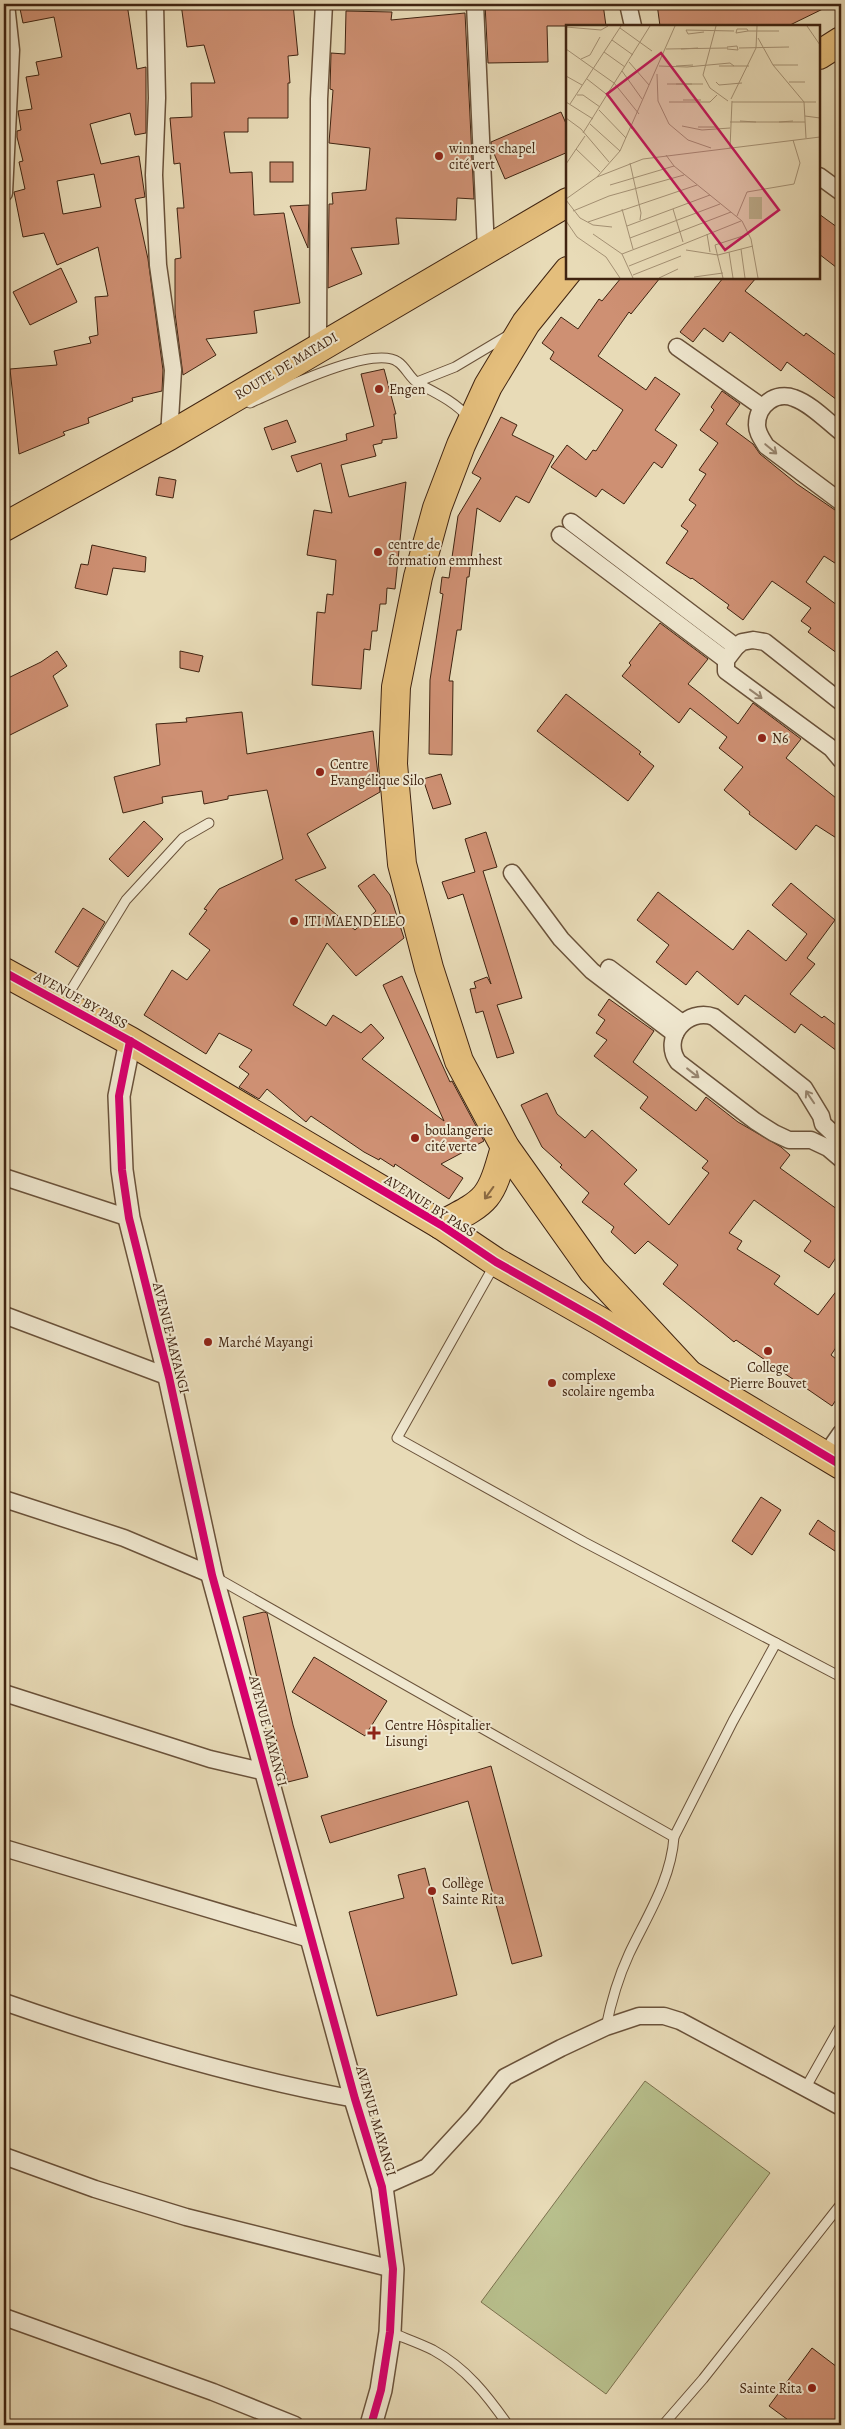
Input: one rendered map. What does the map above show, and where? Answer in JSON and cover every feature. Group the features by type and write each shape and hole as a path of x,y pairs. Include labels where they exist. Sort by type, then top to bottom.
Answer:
{"highway":[{"path":"820,54 841,41"},
{"name":"ROUTE DE MATADI","path":"4,527 169,436 566,203"},
{"path":"566,273 526,323 488,386 437,508 418,577 396,688 393,764 402,864 429,968 459,1061 505,1148 593,1271 687,1372"},
{"name":"AVENUE BY PASS","path":"4,972 130,1041 441,1225 496,1262 687,1372 833,1460"},
{"path":"441,1225 476,1207 485,1198 494,1187 505,1148"}],"street":[{"path":"4,193 11,50 6,4"},
{"path":"155,4 157,98 154,175 158,265 173,370 169,436"},
{"path":"318,347 319,99 324,4"},
{"path":"475,4 486,250"},
{"path":"628,4 633,25"},
{"path":"820,177 841,192"},
{"path":"677,347 762,407"},
{"path":"841,432 803,402 793,397 780,396 762,407 757,423 758,433 766,446 841,502"},
{"path":"571,522 731,653"},
{"path":"560,535 731,653"},
{"path":"841,702 764,642 753,640 742,642 731,653 726,671 830,748 841,760"},
{"path":"512,873 561,939 592,971 678,1028"},
{"path":"609,968 678,1028"},
{"path":"841,1141 822,1124 818,1110 804,1088 714,1018 706,1014 696,1015 678,1028 672,1046 673,1054 678,1062 755,1122 788,1140 811,1140 841,1159"},
{"name":"AVENUE MAYANGI","path":"130,1041 119,1096 122,1170 129,1218 168,1377 212,1575 355,2099 382,2187 393,2269 390,2332 381,2390 371,2425"},
{"path":"811,1140 822,1124"},
{"path":"4,1177 129,1218"},
{"path":"4,1315 168,1377"},
{"path":"833,1460 841,1434"},
{"path":"4,1499 124,1538 212,1575"},
{"path":"4,1693 210,1759 266,1772"},
{"path":"4,1848 313,1940"},
{"path":"4,2002 72,2026 198,2062 307,2090 355,2099"},
{"path":"382,2187 428,2167 474,2117 505,2077 606,2027 639,2016 664,2016 680,2021 841,2107"},
{"path":"4,2156 186,2217 393,2269"},
{"path":"4,2316 213,2392 295,2425"}],"lane":[{"path":"417,382 455,367 526,323"},
{"path":"169,436 345,364 374,356 397,361 417,382 459,406 472,422"},
{"path":"63,1003 126,900 182,838 209,823"},
{"path":"496,1262 397,1438 593,1546 841,1677"},
{"path":"212,1575 674,1837"},
{"path":"606,2027 618,1978 656,1901 672,1858 674,1837 733,1721 776,1643"},
{"path":"806,2087 841,2025"},
{"path":"663,2425 704,2379 841,2204"},
{"path":"390,2332 432,2350 461,2369 479,2385 508,2425"}],"green space":[{"path":"645,2081 770,2173 606,2394 481,2302"}],"building":[{"path":"19,4 127,4 137,69 146,67 146,133 135,135 130,113 90,124 101,164 139,156 145,197 135,199 148,259 163,370 162,391 132,398 133,401 88,418 89,423 63,432 65,435 19,454 10,369 57,365 54,351 91,343 89,337 98,335 95,297 108,296 98,247 57,265 44,233 23,237 14,192 25,189 19,162 23,161 17,137 17,131 21,130 18,111 32,109 26,77 39,75 36,62 62,57 54,17 23,23","holes":["94,174 101,207 63,214 57,181"]},
{"path":"181,4 293,4 298,55 288,56 290,83 288,83 288,118 248,118 248,132 224,132 230,173 252,172 254,215 284,213 300,303 254,311 257,333 206,339 216,355 183,375 175,313 175,259 181,258 177,208 184,208 180,163 174,164 170,118 192,117 191,83 215,83 204,45 187,47"},
{"path":"485,4 603,4 606,25 547,26 548,62 488,63"},
{"path":"657,4 833,4 790,25 660,25"},
{"path":"346,11 392,12 391,20 465,13 474,199 457,198 456,220 396,218 399,244 351,248 362,274 328,288 329,204 333,204 332,193 366,190 370,148 329,143 333,90 330,89 331,53 345,54"},
{"path":"561,112 566,123 566,153 505,179 492,149 491,142"},
{"path":"270,162 293,162 293,182 270,182"},
{"path":"309,205 308,248 290,206"},
{"path":"820,215 841,230 841,271 820,255"},
{"path":"61,268 77,302 30,325 13,292"},
{"path":"620,279 659,279 631,314 629,312 598,356 646,390 655,377 680,394 655,430 677,445 662,468 654,462 624,504 602,489 596,497 551,467 567,445 586,460 593,450 596,451 623,410 550,359 554,352 542,343 561,317 578,329 599,299 602,301"},
{"path":"722,279 755,279 745,291 804,336 806,333 841,359 841,403 787,362 781,371 730,332 723,342 704,328 693,342 680,332"},
{"path":"384,369 396,414 394,414 397,438 382,440 382,443 373,445 376,456 341,465 349,497 406,482 395,589 387,588 386,604 380,604 377,631 372,631 370,650 364,649 361,689 312,685 317,612 325,613 327,594 333,595 336,560 307,555 314,510 332,513 321,463 297,472 291,456 347,440 346,434 374,426 361,374"},
{"path":"722,391 740,404 726,424 753,444 760,454 797,484 835,510 841,512 841,567 824,556 806,582 841,608 841,656 808,632 811,628 801,621 811,608 772,581 743,620 727,608 729,605 692,578 666,563 688,531 681,526 696,505 689,500 706,474 699,470 718,443 700,430 714,410 711,407"},
{"path":"501,417 517,425 512,435 554,456 529,503 516,496 500,522 477,508 461,630 457,630 449,681 453,681 452,755 429,754 430,680 443,594 440,593 442,577 449,578 458,516 481,478 472,473"},
{"path":"287,420 296,442 272,450 264,428"},
{"path":"159,477 176,480 173,498 156,495"},
{"path":"92,545 146,557 145,572 113,568 107,595 75,588 81,564 88,565"},
{"path":"660,623 708,659 688,684 738,724 753,703 801,739 786,758 841,802 841,841 816,825 796,850 749,814 750,812 724,790 743,767 719,748 727,737 690,708 679,723 622,676 631,665 629,663"},
{"path":"57,651 67,666 53,676 68,706 4,738 4,680 41,662"},
{"path":"180,651 203,656 199,672 180,668"},
{"path":"566,694 641,752 639,754 654,766 628,801 537,731"},
{"path":"242,712 247,754 373,731 380,792 307,834 326,868 295,880 355,930 376,911 358,886 374,874 390,895 404,938 356,976 327,943 293,1005 326,1026 333,1015 361,1033 371,1024 384,1038 362,1059 444,1121 383,985 402,976 450,1082 452,1081 484,1141 441,1164 463,1178 449,1199 395,1164 394,1167 380,1158 379,1160 364,1152 311,1116 306,1122 267,1089 259,1099 239,1087 249,1074 239,1067 252,1050 219,1033 206,1054 144,1015 172,970 187,980 210,950 189,934 207,910 204,909 219,889 283,859 267,790 228,796 228,799 204,804 202,791 162,797 163,803 123,813 114,777 160,765 156,724 187,722 186,718"},
{"path":"441,774 451,804 433,809 423,779"},
{"path":"144,821 163,839 128,877 109,859"},
{"path":"486,832 497,867 483,871 522,998 497,1005 514,1053 497,1058 483,1011 476,1013 470,989 476,988 474,982 487,977 491,984 463,894 448,899 442,882 475,872 465,839"},
{"path":"791,883 835,920 807,958 815,964 790,994 822,1018 824,1016 841,1029 841,1054 801,1024 795,1033 745,995 738,1005 697,971 686,985 656,962 669,945 637,920 658,892 733,950 748,930 786,961 807,934 772,905"},
{"path":"83,908 105,922 78,967 55,952"},
{"path":"609,999 654,1031 633,1062 696,1111 706,1097 738,1122 781,1147 790,1155 780,1168 841,1212 841,1250 829,1268 804,1251 811,1241 754,1200 729,1233 742,1241 737,1249 780,1276 774,1284 818,1315 841,1285 841,1340 831,1355 841,1363 841,1392 832,1406 736,1340 734,1342 663,1284 678,1265 648,1241 635,1254 611,1232 614,1227 582,1202 589,1193 560,1167 562,1165 542,1147 521,1105 547,1093 557,1114 585,1138 592,1130 637,1170 624,1184 669,1225 709,1173 702,1168 708,1161 640,1108 648,1097 594,1056 607,1040 596,1033 605,1020 598,1015"},
{"path":"761,1497 781,1510 752,1555 732,1541"},
{"path":"818,1520 841,1536 841,1555 809,1534"},
{"path":"267,1613 293,1725 308,1777 288,1782 271,1721 267,1722 243,1617"},
{"path":"314,1657 387,1701 365,1736 292,1692"},
{"path":"491,1766 542,1956 512,1964 468,1801 330,1843 321,1816"},
{"path":"425,1868 457,1995 377,2016 349,1912 404,1898 398,1875"},
{"name":"Sainte Rita","path":"812,2348 841,2370 841,2425 795,2425 769,2406"}],"cycle path":[{"path":"4,972 130,1041 441,1225 496,1262 598,1320 841,1465"},
{"path":"130,1041 119,1096 122,1170 129,1218 169,1377 212,1575 355,2099 382,2187 393,2269 390,2332 381,2390 371,2425"}],"place":[{"name":"winners chapel cité vert","path":"439,156"},
{"name":"Engen","path":"379,389"},
{"name":"centre de formation emmhest","path":"378,552"},
{"name":"N6","path":"762,738"},
{"name":"Centre Evangélique Silo","path":"320,772"},
{"name":"ITI MAENDELEO","path":"294,921"},
{"name":"boulangerie cité verte","path":"415,1138"},
{"name":"Marché Mayangi","path":"208,1342"},
{"name":"College Pierre Bouvet","path":"768,1351"},
{"name":"complexe scolaire ngemba","path":"552,1383"},
{"name":"Centre Hôspitalier Lisungi","path":"374,1733"},
{"name":"Collège Sainte Rita","path":"432,1891"},
{"name":"Sainte Rita","path":"812,2388"}]}
